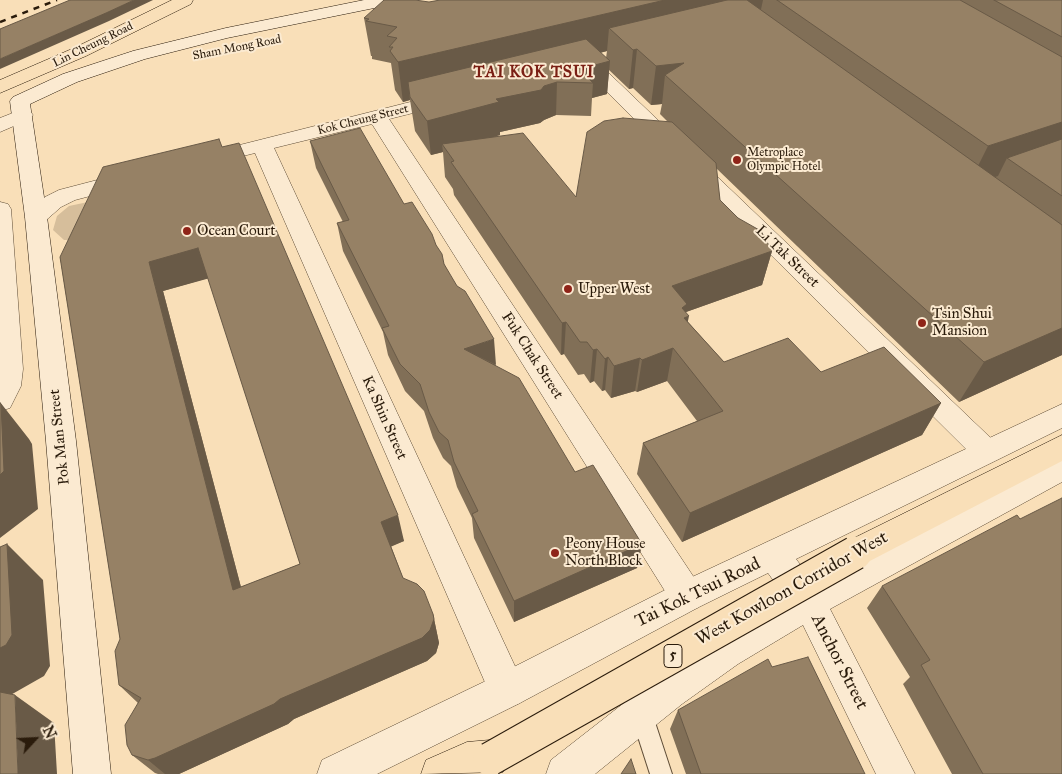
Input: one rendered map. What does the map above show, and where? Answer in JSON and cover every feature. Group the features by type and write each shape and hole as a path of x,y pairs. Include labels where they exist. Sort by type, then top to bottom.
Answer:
{"highway":[{"name":"Lin Cheung Road","path":"0,87 80,52 185,0"},
{"name":"West Kowloon Corridor West","path":"485,766 855,553 1062,447"},
{"path":"440,774 466,761 485,766"}],"street":[{"name":"Sham Mong Road","path":"0,126 21,108 78,75 148,53 226,33 395,2"},
{"name":"Sham Mong Road","path":"0,110 21,108 197,55 272,41"},
{"name":"Li Tak Street","path":"588,63 986,451"},
{"name":"Kok Cheung Street","path":"184,165 464,95"},
{"name":"Pok Man Street","path":"21,108 36,217 61,441 92,774"},
{"name":"Fuk Chak Street","path":"377,116 688,596"},
{"name":"Ka Shin Street","path":"262,145 507,690"},
{"path":"36,217 53,202 67,195 146,174"},
{"path":"0,209 10,353 8,386 0,400"},
{"name":"Tai Kok Tsui Road","path":"336,774 507,690 688,596 1062,415"},
{"path":"565,774 641,712 726,652 809,603 1062,467"},
{"name":"Anchor Street","path":"774,556 809,603 896,774"}],"lane":[{"path":"641,712 661,774"}],"shaded area":[{"path":"88,202 71,240 64,240 53,230 57,216 69,206"}],"building":[{"path":"70,0 134,0 0,59 0,29"},
{"path":"384,0 429,2 440,0 665,0 398,62 390,51 393,47 389,47 397,38 387,36 397,27 366,21 369,19 364,18"},
{"path":"727,0 747,0 1062,225 1062,328 984,362 665,75 684,63 656,66 637,49 633,50 609,28"},
{"path":"777,0 960,0 1062,57 1062,122 988,146"},
{"path":"994,0 1062,0 1062,37"},
{"path":"586,39 610,61 580,69 593,83 557,82 544,86 541,90 496,99 499,102 427,121 410,97 408,82"},
{"path":"623,118 672,122 716,163 720,200 738,218 761,231 772,251 672,286 687,304 682,308 689,316 684,318 724,362 788,338 821,372 884,347 941,403 690,513 643,443 723,411 673,348 642,360 640,358 614,366 608,357 605,359 597,349 593,350 587,342 580,342 566,322 562,323 451,162 454,161 442,144 523,133 576,197 587,132 604,121"},
{"path":"360,128 404,204 412,202 432,234 442,254 444,264 457,286 465,291 494,339 464,349 519,378 575,472 593,465 642,544 514,601 472,514 478,511 454,462 448,440 439,432 429,412 420,384 400,364 382,328 389,326 337,223 349,220 310,141"},
{"path":"219,139 222,147 239,143 398,515 381,522 403,578 417,584 424,591 434,619 430,630 422,638 280,699 274,704 148,760 132,755 127,745 125,725 141,698 119,685 115,651 120,639 60,257 103,167","holes":["198,248 300,564 233,590 149,262"]},
{"path":"1062,139 1062,196 1007,158"},
{"path":"0,403 4,471 0,475"},
{"path":"1062,498 1062,774 983,774 921,665 930,660 882,586 1017,515 1020,519"},
{"path":"7,544 12,635 6,645 0,648 0,547"},
{"path":"808,657 865,774 701,774 678,710 768,659 772,667"},
{"path":"0,692 15,695 18,774 0,774"},
{"path":"631,759 636,774 621,774"}],"railway":[{"path":"0,22 57,0"}],"place":[{"name":"Metroplace Olympic Hotel","path":"737,160"},
{"name":"Ocean Court","path":"187,231"},
{"name":"Upper West","path":"568,289"},
{"name":"Tsin Shui Mansion","path":"922,323"},
{"name":"Peony House North Block","path":"555,553"}],"district":[{"name":"TAI KOK TSUI","path":"534,73"}]}
